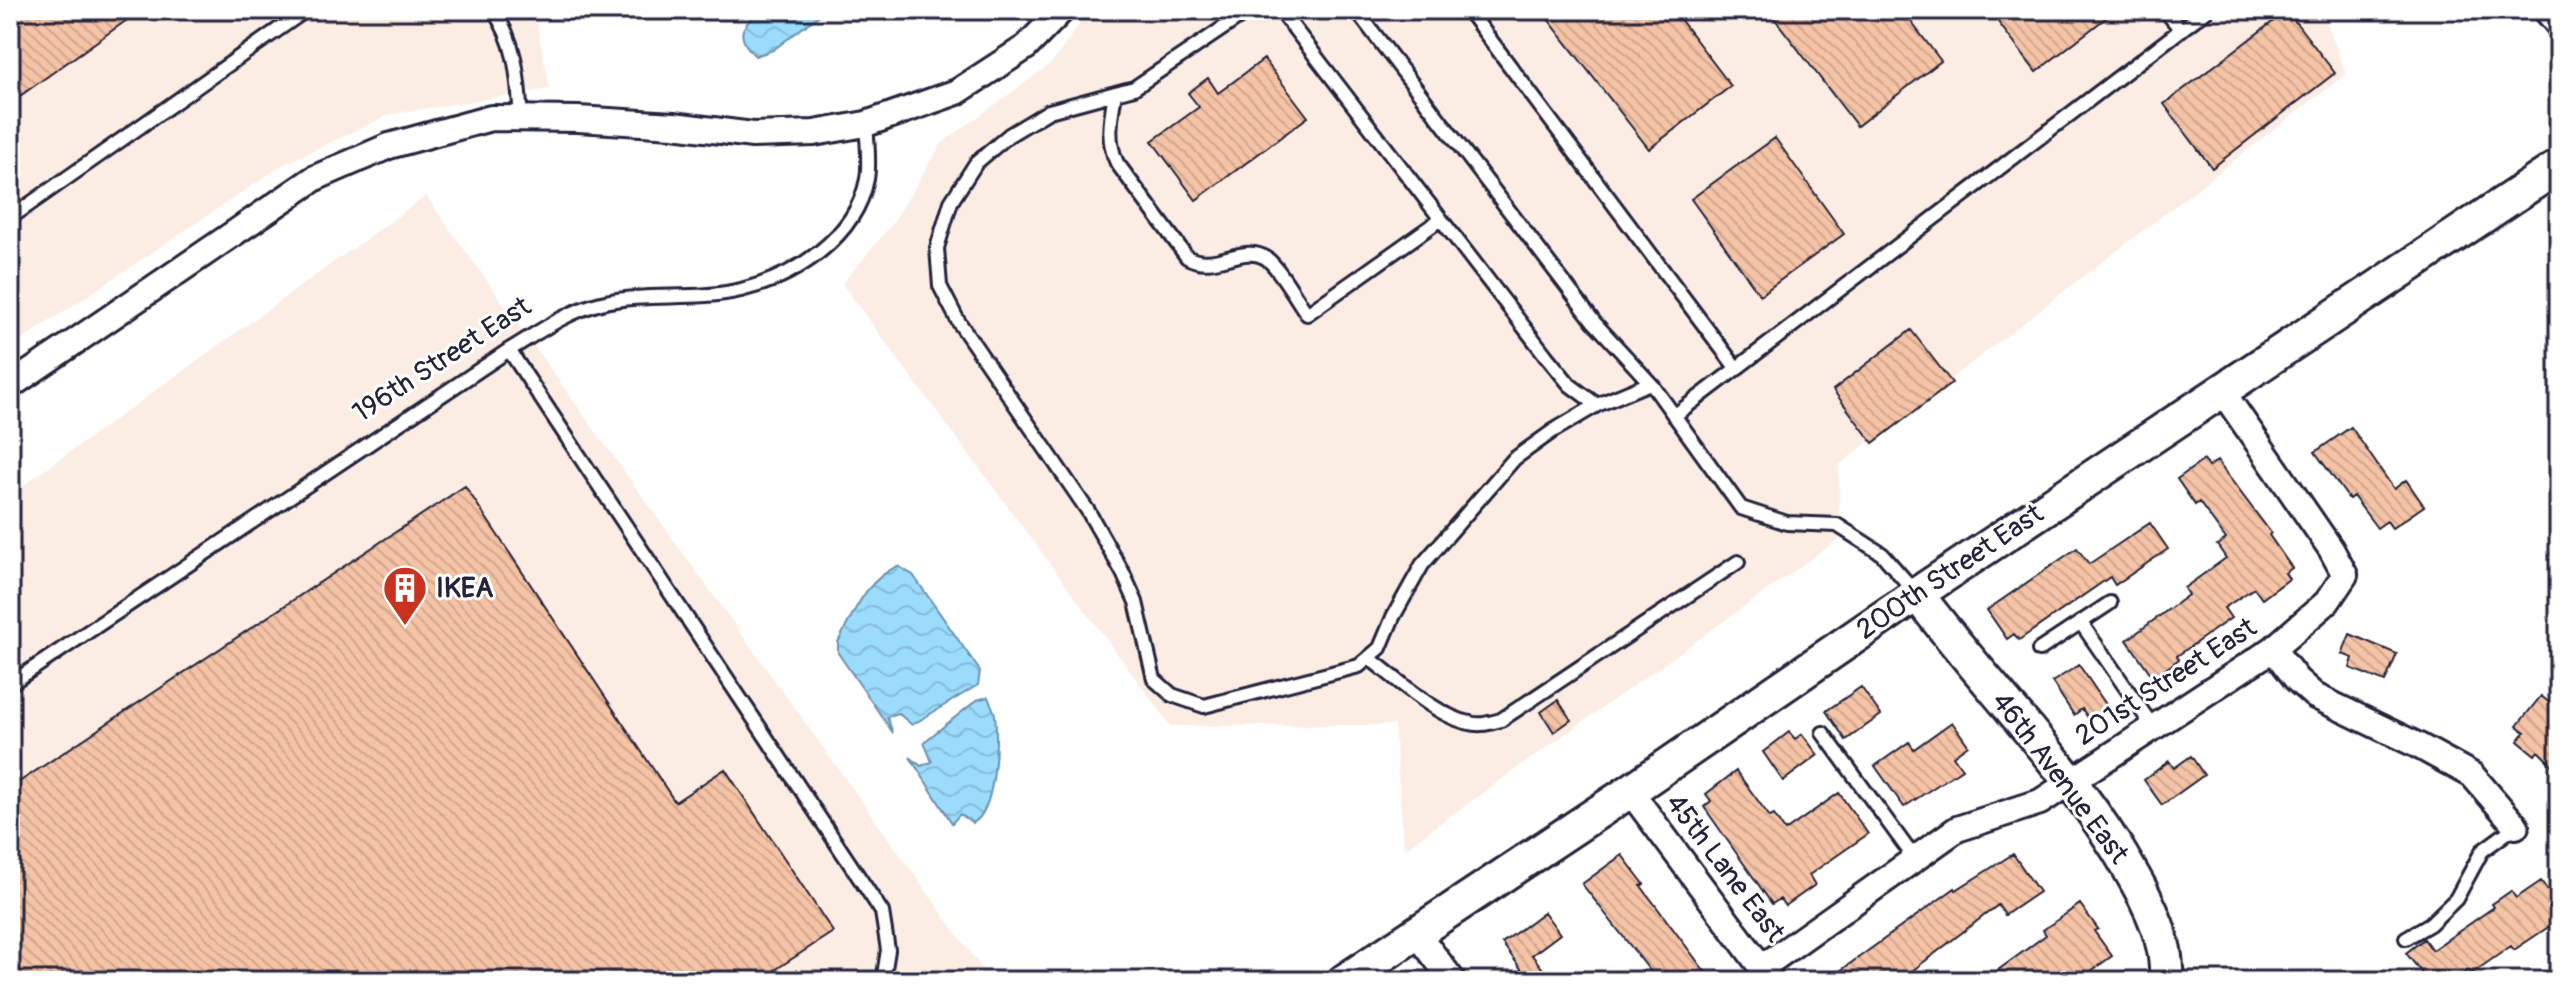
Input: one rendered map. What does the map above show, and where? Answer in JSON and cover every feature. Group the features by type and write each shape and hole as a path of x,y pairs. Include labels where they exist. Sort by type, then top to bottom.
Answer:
{"street":[{"path":"10,386 315,178 389,146 491,118 673,125 753,135 814,133 866,124 957,92 1026,47 1062,10"},
{"name":"200th Street East","path":"1344,981 1630,791 1917,594 2553,173"},
{"name":"201st Street East","path":"1766,974 1957,829 2040,802 2273,649 2327,602 2345,575 2331,549 2222,391"},
{"name":"46th Avenue East","path":"1917,594 2098,819 2133,875 2152,914 2164,949 2167,981"},
{"path":"2273,649 2297,680 2315,696 2472,775 2516,826"},
{"name":"45th Lane East","path":"1630,791 1766,974"},
{"path":"1416,932 1453,981"}],"lane":[{"path":"10,218 306,10"},
{"path":"493,10 505,27 517,64 521,119"},
{"path":"1250,10 1134,88 1049,111 1009,135 976,163 951,202 937,248 940,286 958,321 1088,511 1136,602 1154,679 1172,695 1204,706 1359,666 1380,648 1422,565 1514,459 1597,405 1650,383"},
{"path":"1280,10 1563,375 1597,405"},
{"path":"1356,10 1594,322 1650,383 1741,508 1787,523 1837,525 1882,554 1917,594"},
{"path":"1468,10 1737,369"},
{"path":"2165,10 2181,30"},
{"path":"1674,416 2207,10"},
{"path":"2538,10 2559,35"},
{"path":"1115,93 1109,130 1112,152 1187,257 1196,263 1210,264 1243,255 1269,259 1307,314 1441,219"},
{"name":"196th Street East","path":"10,684 509,350 573,311 605,302 739,291 772,280 804,262 833,241 855,210 867,179 866,124"},
{"path":"509,350 882,912 888,950 883,981"},
{"path":"1369,658 1451,716 1469,723 1485,724 1501,720 1738,562"},
{"path":"2039,650 2110,603"},
{"path":"2081,623 2153,727"},
{"path":"1823,733 1915,859"},
{"path":"2406,938 2430,924 2456,899 2482,851 2516,826"}],"shaded area":[{"path":"10,10 526,10 537,25 550,89 391,114 284,164 10,348"},
{"path":"1089,10 2322,10 2346,74 1839,465 1839,539 1404,849 1394,725 1171,726 842,284 893,223 941,144 1052,63"},
{"path":"426,196 991,981 10,981 10,495"}],"water":[{"path":"761,10 826,10 773,50 755,56 742,36 745,26"},
{"path":"898,566 913,575 980,671 978,685 912,725 898,713 887,717 893,733 838,653 838,642 869,589"},
{"path":"988,697 996,726 994,774 987,804 973,823 960,814 952,823 910,757 921,766 932,762 924,742 977,700"}],"building":[{"path":"10,10 141,10 10,103"},
{"path":"1541,10 1673,10 1731,86 1649,149"},
{"path":"1768,10 1902,10 1941,61 1857,126"},
{"path":"1989,10 2116,10 2036,72"},
{"path":"2287,11 2335,73 2212,168 2164,104"},
{"path":"1264,59 1308,117 1196,200 1152,141 1199,107 1188,93 1208,78 1218,93"},
{"path":"1775,138 1844,234 1760,295 1691,199"},
{"path":"1911,330 1952,383 1873,443 1833,390"},
{"path":"2351,427 2394,489 2406,480 2424,506 2392,528 2387,521 2377,528 2353,496 2349,499 2315,452"},
{"path":"2204,460 2208,467 2217,461 2271,533 2269,535 2292,568 2285,573 2289,579 2262,599 2254,588 2224,608 2231,618 2177,656 2179,659 2154,678 2127,640 2188,595 2184,588 2226,558 2217,545 2226,539 2199,502 2195,505 2177,479"},
{"name":"IKEA","path":"465,486 675,802 725,769 833,932 758,981 10,981 10,788"},
{"path":"2150,523 2168,549 2115,585 2110,577 2019,640 2014,634 2007,639 1987,610 2077,548 2089,564"},
{"path":"2350,634 2397,654 2385,682 2350,668 2353,658 2342,654"},
{"path":"2079,665 2107,706 2089,719 2082,709 2074,715 2052,682"},
{"path":"1861,687 1881,715 1846,740 1826,711"},
{"path":"2541,696 2559,710 2559,772 2538,751 2535,755 2518,741 2525,732 2517,726"},
{"path":"1558,700 1571,720 1554,732 1541,712"},
{"path":"1952,722 1968,745 1953,756 1962,769 1904,807 1875,766 1909,742 1914,749"},
{"path":"1789,732 1795,739 1802,734 1818,755 1783,781 1763,752"},
{"path":"2191,756 2204,775 2162,805 2144,780 2169,761 2174,768"},
{"path":"1736,771 1770,817 1774,815 1785,831 1839,793 1868,834 1809,875 1815,885 1785,906 1780,899 1772,904 1704,807 1711,801 1706,794"},
{"path":"2013,854 2039,892 2005,915 1998,905 1899,981 1826,981 1955,888"},
{"path":"1622,855 1644,884 1641,886 1712,981 1658,981 1582,884"},
{"path":"2541,881 2549,892 2559,886 2559,920 2514,950 2511,946 2471,974 2468,970 2454,981 2428,981 2406,953 2424,939 2432,950 2494,907 2492,904 2511,891 2516,898"},
{"path":"2080,904 2112,956 2077,981 1983,981 2046,935 2043,930"},
{"path":"1544,912 1560,934 1532,955 1552,981 1530,981 1502,943"}],"place":[{"name":"IKEA","path":"405,627"}]}
